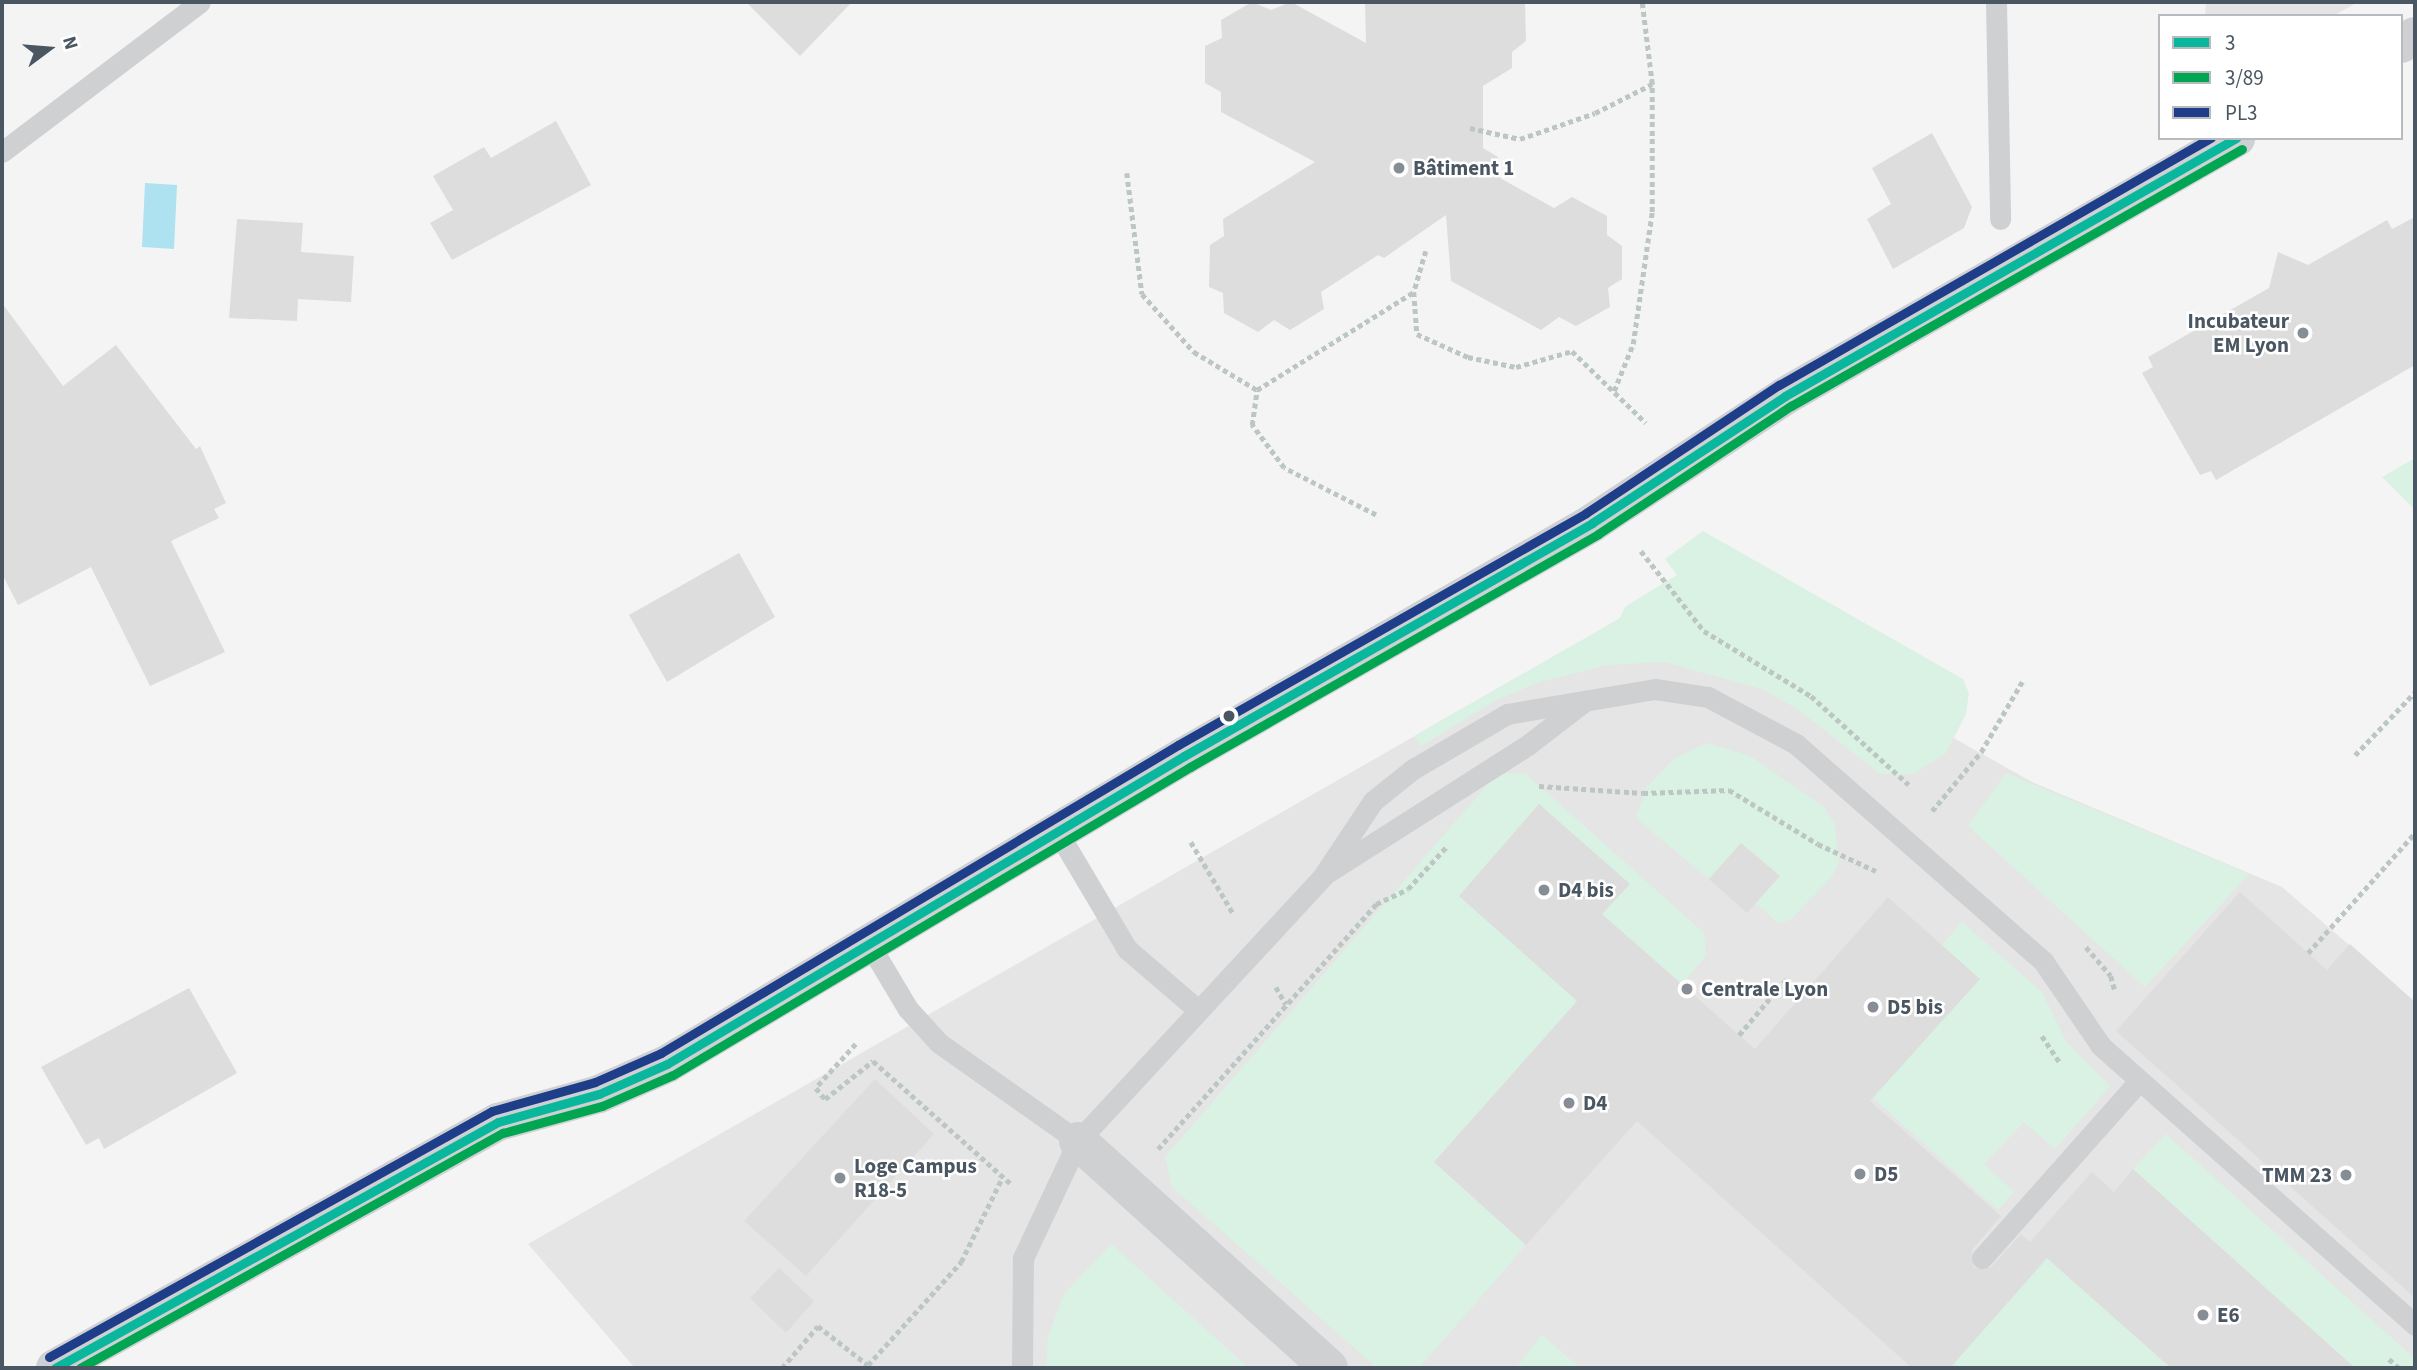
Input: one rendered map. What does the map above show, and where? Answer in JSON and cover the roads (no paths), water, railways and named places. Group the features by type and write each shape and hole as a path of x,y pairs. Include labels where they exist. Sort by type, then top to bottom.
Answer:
{"main road":[{"path":"55,1368 474,1134 599,1094 667,1064 1056,831 1592,523 1785,396 2233,140"}],"street":[{"path":"1078,1141 1139,1200 1329,1368"}],"lane":[{"path":"2,152 200,2"},
{"path":"1996,2 2000,219"},
{"path":"1022,1368 1023,1258 1078,1141 1323,876 1373,801 1413,769 1507,714 1655,690 1708,697 1796,744 2043,961 2101,1046 2415,1325"},
{"path":"1323,876 1529,744 1587,700"},
{"path":"1056,831 1127,949 1198,1010"},
{"path":"868,942 908,1009 939,1043 1078,1141"},
{"path":"1982,1258 2139,1081"}],"water":[{"path":"145,183 177,185 174,249 142,247"}],"place":[{"name":"Bâtiment 1","path":"1399,168"},
{"name":"Incubateur EM Lyon","path":"2303,333"},
{"name":"D4 bis","path":"1544,890"},
{"name":"Centrale Lyon","path":"1687,989"},
{"name":"D5 bis","path":"1873,1007"},
{"name":"D4","path":"1569,1103"},
{"name":"D5","path":"1860,1174"},
{"name":"TMM 23","path":"2346,1175"},
{"name":"Loge Campus R18-5","path":"840,1178"},
{"name":"E6","path":"2203,1315"}]}
